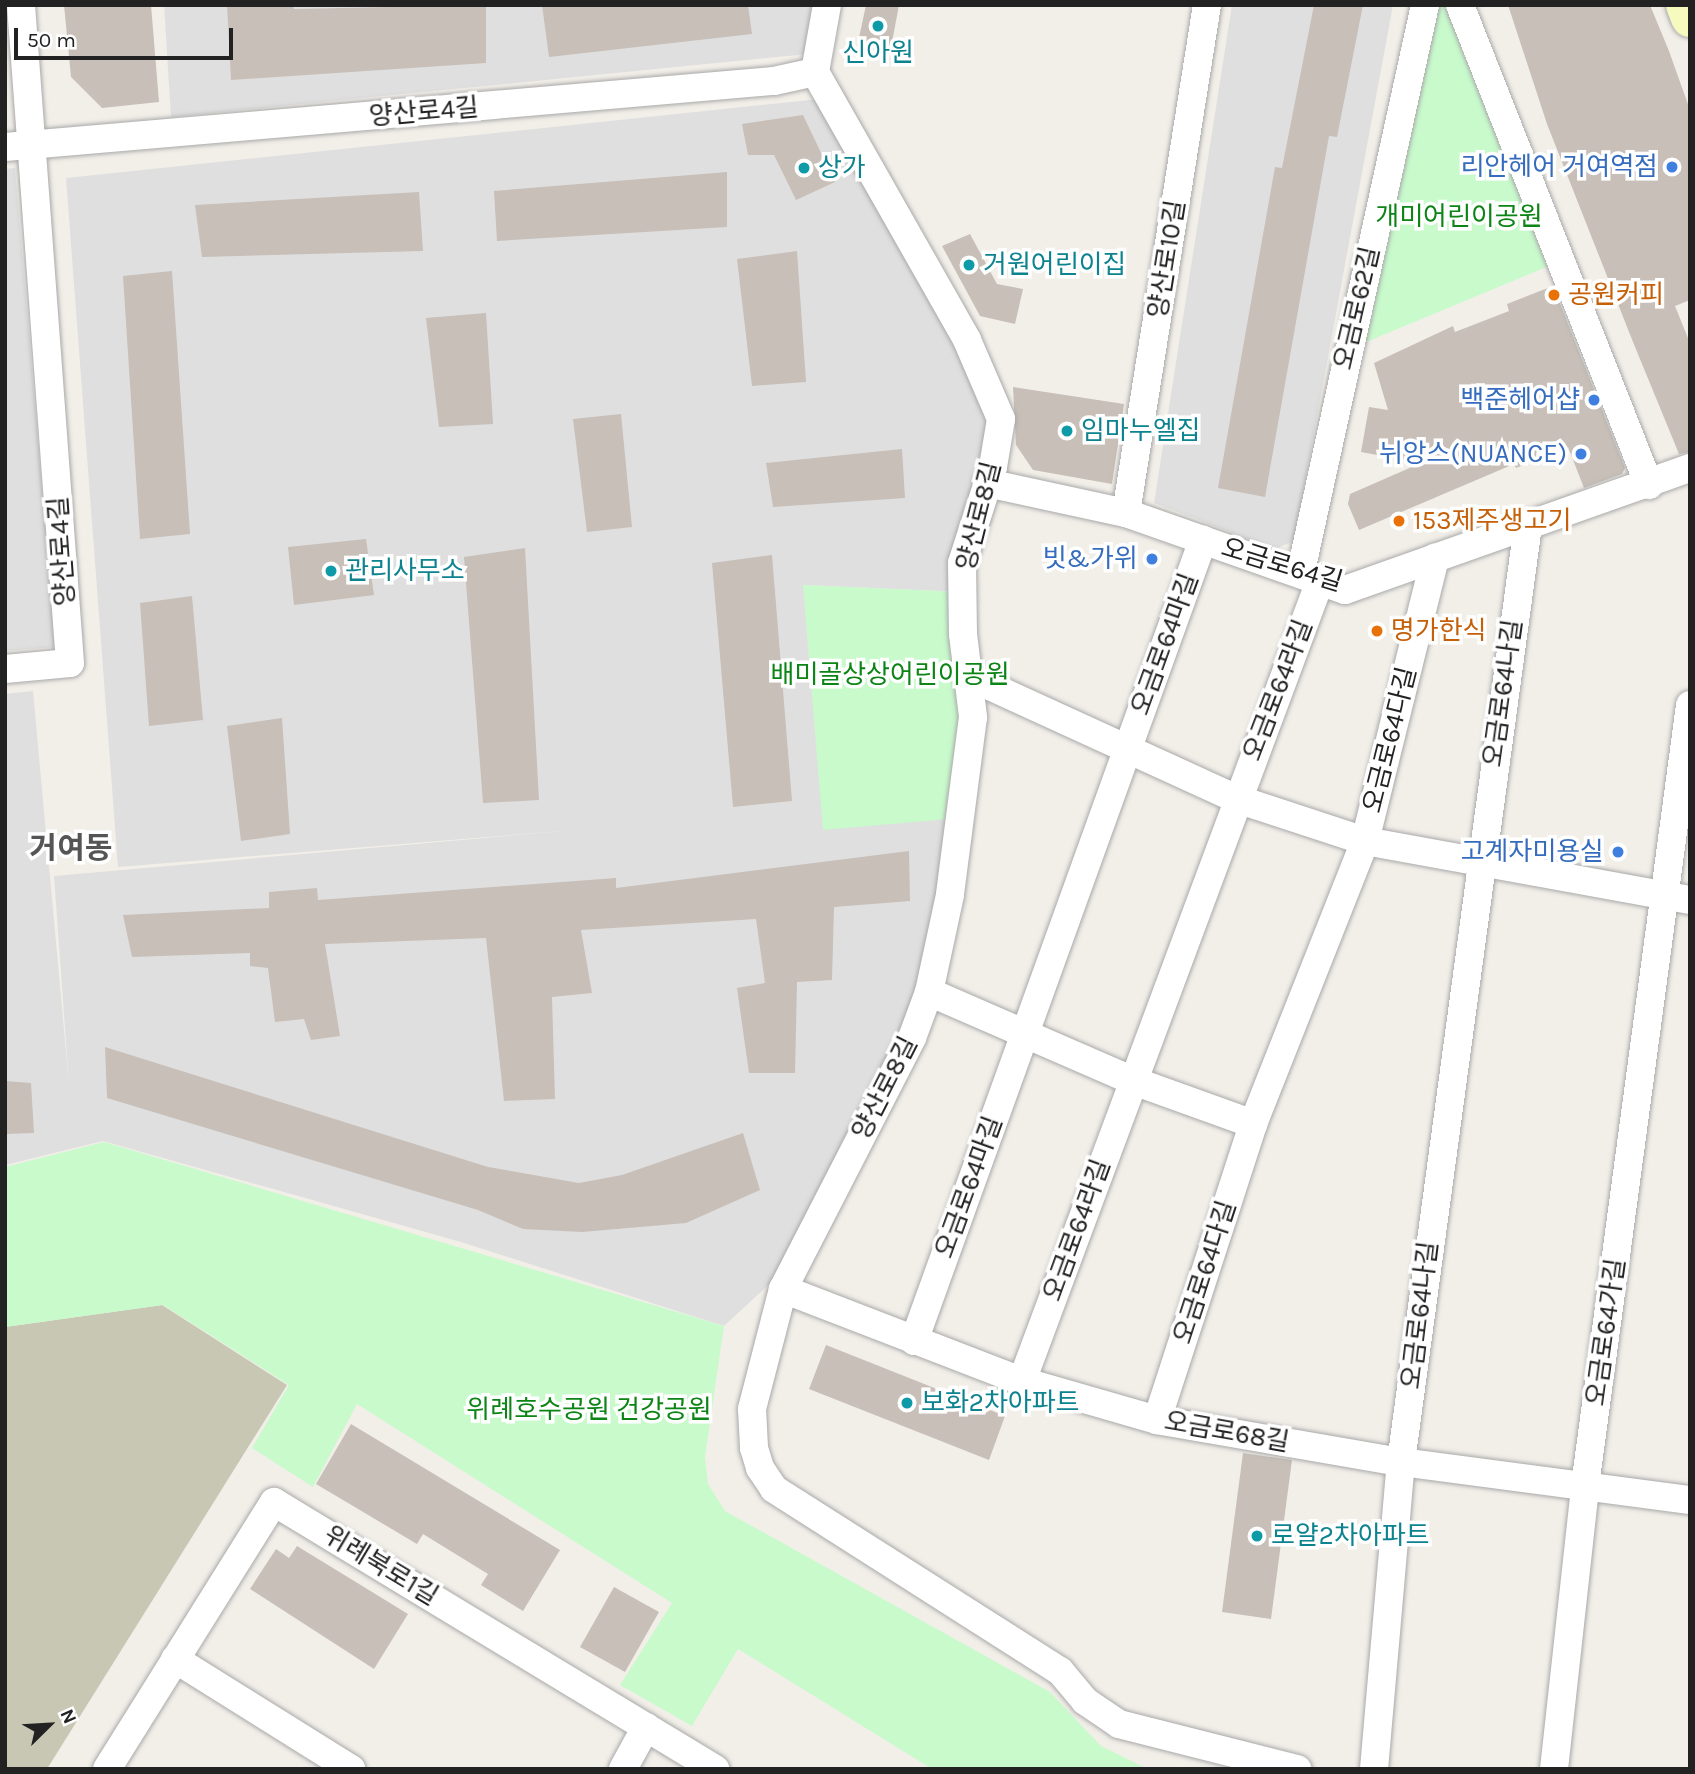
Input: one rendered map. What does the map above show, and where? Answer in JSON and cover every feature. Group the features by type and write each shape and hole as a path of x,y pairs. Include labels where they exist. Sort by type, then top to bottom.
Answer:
{"main road":[{"path":"1685,5 1690,18"}],"street":[{"name":"양산로4길","path":"5,669 70,663 18,147 22,5"},
{"path":"815,72 827,5"},
{"name":"양산로10길","path":"1126,513 1207,5"},
{"name":"오금로62길","path":"1310,576 1425,5"},
{"path":"1460,5 1649,485"},
{"name":"양산로4길","path":"18,147 774,81 815,72"},
{"name":"양산로8길","path":"815,72 967,340 1001,419 987,483 962,563 973,717 950,895 929,992 912,1038 783,1290 752,1409 754,1448 760,1468 775,1489 1060,1671 1085,1701 1119,1724 1297,1769"},
{"name":"오금로64길","path":"987,483 1126,513 1345,590 1649,485 1690,468"},
{"name":"오금로64나길","path":"1374,1769 1401,1462 1479,862 1528,525"},
{"name":"오금로64마길","path":"914,1341 1203,540"},
{"name":"오금로64다길","path":"1157,1420 1253,1124 1365,841 1434,558"},
{"name":"오금로64라길","path":"1022,1381 1237,799 1310,576"},
{"name":"오금로64마길","path":"968,676 1127,748"},
{"name":"오금로64가길","path":"1554,1769 1585,1486 1677,898 1690,705"},
{"path":"1127,748 1237,799"},
{"name":"오금로64다길","path":"1237,799 1365,841"},
{"path":"1365,841 1677,898"},
{"path":"929,992 1131,1080 1253,1124"},
{"name":"오금로68길","path":"783,1290 1022,1381 1157,1420 1401,1462 1690,1500"},
{"name":"위례북로1길","path":"107,1769 274,1502 715,1769"},
{"path":"175,1659 351,1769"},
{"path":"624,1769 646,1727"}],"shaded area":[{"path":"164,5 816,5 808,54 171,117"},
{"path":"1232,5 1393,5 1294,541 1275,549 1154,503"},
{"path":"829,98 1001,419 963,592 803,585 961,800 929,992 779,1275 724,1326 461,1242 103,1141 5,1165 5,694 33,691 69,1084 54,876 574,830 118,867 66,178"},
{"path":"15,168 55,647 5,651 5,169"},
{"path":"162,1305 287,1385 47,1769 5,1769 5,1327"}],"green space":[{"name":"개미어린이공원","path":"1425,5 1460,5 1563,260 1347,350"},
{"name":"배미골상상어린이공원","path":"803,585 963,592 959,818 823,830"},
{"name":"위례호수공원 건강공원","path":"104,1142 724,1326 705,1457 708,1484 725,1511 1050,1692 1101,1746 1148,1769 932,1769 738,1649 692,1726 620,1685 672,1603 357,1404 313,1487 252,1448 289,1385 163,1305 5,1327 5,1167"}],"building":[{"path":"64,5 151,5 159,102 102,108 71,77"},
{"path":"227,5 293,5 294,9 486,5 486,63 231,80"},
{"path":"542,5 748,5 752,34 549,57"},
{"name":"신아원","path":"866,5 899,5 890,53 857,47"},
{"path":"1314,5 1363,5 1337,137 1329,136 1265,497 1218,488 1275,167 1282,168"},
{"path":"1508,5 1650,5 1669,51 1690,110 1690,300 1675,306 1690,343 1690,452 1679,454 1633,342 1547,124"},
{"name":"상가","path":"803,115 835,182 796,200 774,155 748,155 742,124"},
{"path":"727,172 727,227 497,241 494,191"},
{"path":"419,192 423,251 202,257 195,205"},
{"name":"거원어린이집","path":"970,234 997,284 1023,289 1015,324 980,316 942,246"},
{"path":"797,251 806,382 752,386 737,259"},
{"path":"172,271 190,534 140,539 123,276"},
{"path":"1553,286 1625,468 1622,474 1584,488 1568,447 1516,468 1514,464 1359,530 1348,504 1350,494 1421,463 1361,452 1369,407 1388,410 1374,363 1453,326 1455,332 1509,311 1507,304"},
{"path":"486,313 493,424 439,427 426,318"},
{"name":"임마누엘집","path":"1013,387 1124,404 1112,484 1033,470 1016,445"},
{"path":"621,414 632,527 587,532 573,419"},
{"path":"902,449 905,498 773,507 766,463"},
{"name":"관리사무소","path":"366,539 374,595 294,605 288,547"},
{"path":"525,548 539,800 483,803 464,557"},
{"path":"772,555 792,801 733,807 712,563"},
{"path":"192,596 203,720 149,726 140,603"},
{"path":"282,718 290,834 241,841 227,726"},
{"path":"909,851 910,901 834,907 832,980 797,982 795,1073 749,1073 737,988 765,983 756,919 581,930 592,993 552,997 555,1099 504,1101 486,938 325,944 340,1036 311,1040 304,1019 275,1022 268,968 250,966 250,953 132,957 123,915 269,908 269,892 317,888 318,900 616,878 616,888"},
{"path":"105,1047 488,1167 579,1183 622,1175 743,1133 760,1190 686,1223 582,1232 523,1229 478,1210 107,1098"},
{"path":"5,1081 31,1083 34,1133 5,1134"},
{"name":"보화2차아파트","path":"826,1345 1005,1416 989,1460 809,1389"},
{"path":"351,1424 560,1550 523,1611 481,1585 488,1574 423,1534 417,1544 316,1484"},
{"name":"로얄2차아파트","path":"1243,1453 1292,1460 1271,1619 1222,1612"},
{"path":"297,1546 408,1614 374,1669 250,1589 276,1549 289,1558"},
{"path":"614,1587 659,1612 625,1672 580,1647"}],"place":[{"name":"신아원","path":"878,26"},
{"name":"리안헤어 거여역점","path":"1672,167"},
{"name":"상가","path":"804,168"},
{"name":"거원어린이집","path":"969,265"},
{"name":"공원커피","path":"1554,295"},
{"name":"백준헤어샵","path":"1594,400"},
{"name":"임마누엘집","path":"1067,431"},
{"name":"뉘앙스(NUANCE)","path":"1581,454"},
{"name":"153제주생고기","path":"1399,521"},
{"name":"빗&가위","path":"1152,559"},
{"name":"관리사무소","path":"331,571"},
{"name":"명가한식","path":"1377,631"},
{"name":"고계자미용실","path":"1618,852"},
{"name":"보화2차아파트","path":"907,1403"},
{"name":"로얄2차아파트","path":"1257,1536"}],"district":[{"name":"거여동","path":"71,848"}]}
